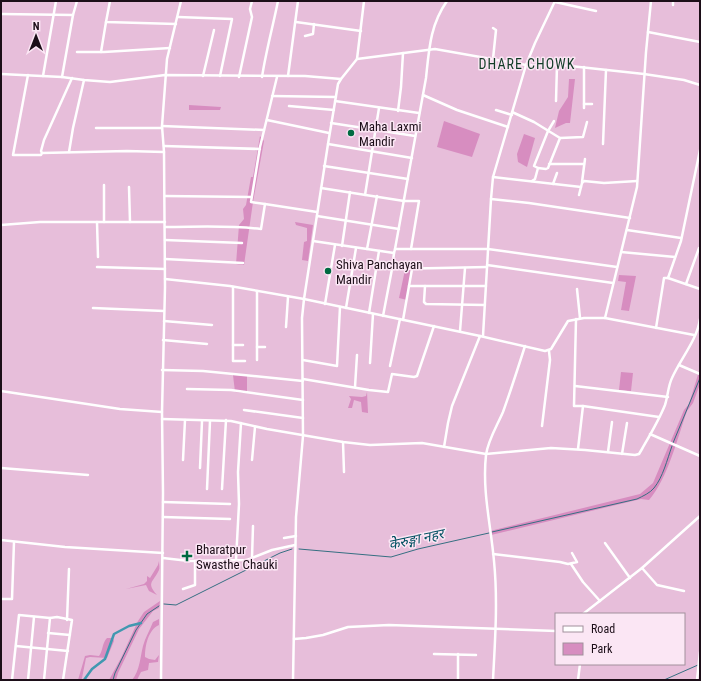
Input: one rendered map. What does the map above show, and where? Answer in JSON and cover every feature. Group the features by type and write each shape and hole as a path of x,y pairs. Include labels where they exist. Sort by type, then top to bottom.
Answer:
{"street":[{"path":"43,76 56,1"},
{"path":"62,77 73,15 77,1"},
{"path":"101,52 110,1"},
{"path":"161,680 163,558 162,370 165,279 165,196 162,127 167,59 181,1"},
{"path":"239,77 252,17 250,9 252,1"},
{"path":"262,77 264,61 273,30 278,1"},
{"path":"288,76 298,1"},
{"path":"293,680 296,517 303,436 302,318 316,216 338,84 357,59 364,1"},
{"path":"383,316 426,78 428,50 437,16 447,1"},
{"path":"605,318 636,192 644,74 651,1"},
{"path":"444,447 452,406 482,336 493,177 526,65 555,2 596,11"},
{"path":"1,14 73,15"},
{"path":"178,17 232,19 220,76"},
{"path":"106,22 176,24"},
{"path":"296,22 361,31"},
{"path":"305,36 313,34 314,24"},
{"path":"493,28 496,30 493,59"},
{"path":"203,76 214,30"},
{"path":"648,32 700,42"},
{"path":"77,52 170,48"},
{"path":"357,59 435,49 526,65 584,67 684,80 700,85"},
{"path":"398,111 403,53"},
{"path":"556,101 557,65"},
{"path":"584,67 584,108"},
{"path":"603,144 606,70"},
{"path":"1,74 62,77 110,82 165,76 288,76 341,79"},
{"path":"28,75 13,155 41,155 42,152 164,152"},
{"path":"277,77 264,130 250,202 317,212"},
{"path":"42,152 44,140 72,78"},
{"path":"69,152 84,80"},
{"path":"423,94 457,110 508,127"},
{"path":"272,96 336,97"},
{"path":"335,101 419,113"},
{"path":"584,104 592,104"},
{"path":"289,106 334,110"},
{"path":"365,195 379,108"},
{"path":"496,110 512,114 549,130 560,138 583,137 587,122"},
{"path":"267,120 330,133"},
{"path":"554,122 549,130 534,166 546,169 560,138"},
{"path":"331,123 416,136"},
{"path":"96,128 162,127 264,130"},
{"path":"328,144 412,158"},
{"path":"164,146 260,149"},
{"path":"656,328 663,280 668,278 676,257 700,150"},
{"path":"579,195 585,159"},
{"path":"549,164 584,164"},
{"path":"324,166 408,179"},
{"path":"532,181 535,179 538,168"},
{"path":"553,184 557,172"},
{"path":"493,177 580,187"},
{"path":"582,183 584,181 604,183 637,181"},
{"path":"104,185 104,222"},
{"path":"129,187 130,222"},
{"path":"321,188 404,201 419,201 411,249"},
{"path":"342,246 350,192"},
{"path":"165,196 251,197"},
{"path":"367,249 377,196"},
{"path":"491,199 630,218"},
{"path":"165,227 208,228 240,226 261,229 265,204"},
{"path":"316,216 399,229"},
{"path":"1,225 40,222 165,222"},
{"path":"97,222 98,257"},
{"path":"627,230 681,238"},
{"path":"165,240 242,242"},
{"path":"313,241 394,253"},
{"path":"325,304 335,245"},
{"path":"346,308 356,248"},
{"path":"686,284 699,248"},
{"path":"396,249 488,249 617,267"},
{"path":"369,313 379,251"},
{"path":"621,252 676,257"},
{"path":"165,259 243,263"},
{"path":"392,269 465,268 487,266 613,283"},
{"path":"97,267 165,269"},
{"path":"390,366 412,268"},
{"path":"460,332 465,268"},
{"path":"668,278 700,289"},
{"path":"165,279 257,291 401,319 545,351 549,350"},
{"path":"409,286 486,286"},
{"path":"425,286 424,302 426,304 485,305"},
{"path":"232,287 233,361 245,361"},
{"path":"577,289 580,318"},
{"path":"257,291 257,360"},
{"path":"286,327 288,297"},
{"path":"303,360 337,366 340,307"},
{"path":"93,308 164,311"},
{"path":"370,363 373,314"},
{"path":"542,426 550,360 549,350 568,321 580,318 605,318 694,335"},
{"path":"576,319 574,406 659,417"},
{"path":"162,419 202,421 226,420 303,436 370,445 422,443 486,454 551,448 578,449 632,456 639,454 659,417 668,397 671,379 690,347 697,331 700,319"},
{"path":"164,321 212,325"},
{"path":"162,370 203,371 303,380 386,392 390,390 392,374 414,377 417,376 434,326"},
{"path":"163,340 207,344"},
{"path":"233,345 243,345"},
{"path":"492,680 496,629 494,554 486,501 486,454 525,346"},
{"path":"257,347 265,347"},
{"path":"355,387 357,355"},
{"path":"679,365 700,374"},
{"path":"575,386 668,397"},
{"path":"187,389 231,390 303,400"},
{"path":"1,391 120,409 162,412"},
{"path":"578,449 583,406"},
{"path":"244,410 303,418"},
{"path":"183,460 185,420"},
{"path":"222,489 226,420"},
{"path":"200,468 202,421"},
{"path":"207,489 210,421"},
{"path":"608,452 612,422"},
{"path":"236,560 239,504 238,472 241,423"},
{"path":"622,454 627,423"},
{"path":"252,460 255,427"},
{"path":"650,434 700,456"},
{"path":"343,442 344,472"},
{"path":"1,468 88,475"},
{"path":"163,502 230,504"},
{"path":"584,613 642,568 700,516"},
{"path":"163,517 230,518"},
{"path":"252,558 253,526"},
{"path":"284,538 296,536"},
{"path":"1,540 65,547 163,553"},
{"path":"1,599 12,599 14,542"},
{"path":"605,543 630,578"},
{"path":"163,558 195,561 247,560 272,550 295,545"},
{"path":"494,554 570,564 578,562 572,553"},
{"path":"183,589 195,585 195,561"},
{"path":"570,564 600,602"},
{"path":"642,568 657,585 684,591"},
{"path":"67,620 69,569"},
{"path":"12,680 19,615 50,618 57,617 72,620 63,680"},
{"path":"28,680 34,617"},
{"path":"44,680 50,618"},
{"path":"294,638 306,638 348,627 363,626 425,625 555,631"},
{"path":"48,633 70,635"},
{"path":"16,646 68,651"},
{"path":"697,680 700,652"},
{"path":"434,654 476,654"},
{"path":"458,654 458,680"},
{"path":"578,680 580,665"}],"green space":[{"path":"569,79 575,79 570,123 566,123 555,128 559,111 568,97"},
{"path":"189,105 221,107 220,110 189,110"},
{"path":"444,121 480,134 472,157 437,147"},
{"path":"524,134 535,138 527,167 518,162 517,154"},
{"path":"260,136 264,141 244,265 236,264 239,225 244,219 243,209 246,205 251,177 253,177"},
{"path":"295,222 313,225 308,261 302,260 304,242 307,241 307,228 296,225"},
{"path":"405,270 411,270 407,300 399,298"},
{"path":"619,275 636,276 629,311 621,310 626,282 618,281"},
{"path":"700,368 700,384 693,403 687,411 667,470 656,491 649,500 641,499 491,535 490,531 640,494 653,483 684,410 689,404"},
{"path":"621,372 633,373 631,391 619,390"},
{"path":"233,375 247,376 247,393 235,392"},
{"path":"367,392 368,413 362,412 361,402 354,400 352,408 348,408 351,399 349,396 362,397 366,396"},
{"path":"159,561 159,569 151,585 157,595 149,591 146,585 126,589 144,584 147,581 147,576 150,578"},
{"path":"160,601 159,608 153,611 139,629 116,680 109,680 138,621 144,612"},
{"path":"159,619 159,625 155,627 148,639 145,657 155,660 159,655 158,662 149,663 148,670 141,672 137,680 132,680 138,668 146,637 153,622"},
{"path":"107,638 113,638 114,641 107,658 86,658 82,678 81,680 78,680 85,656 99,656"}],"waterway":[{"name":"केेरुङ्गा नहर","path":"673,443 700,378"},
{"name":"केेरुङ्गा नहर","path":"492,532 637,499 646,494 657,484 672,446"},
{"name":"केेरुङ्गा नहर","path":"299,549 391,557 418,549 489,533"},
{"path":"164,604 176,605 280,553 292,549"},
{"path":"113,680 136,630 147,614 159,606"},
{"path":"84,680 92,669 105,659 114,634 129,626 141,623"},
{"path":"664,680 698,665"}],"place":[{"name":"Maha Laxmi Mandir","path":"351,133"},
{"name":"Shiva Panchayan Mandir","path":"328,271"},
{"name":"Bharatpur Swasthe Chauki","path":"187,556"}],"district":[{"name":"DHARE CHOWK","path":"527,64"}]}
